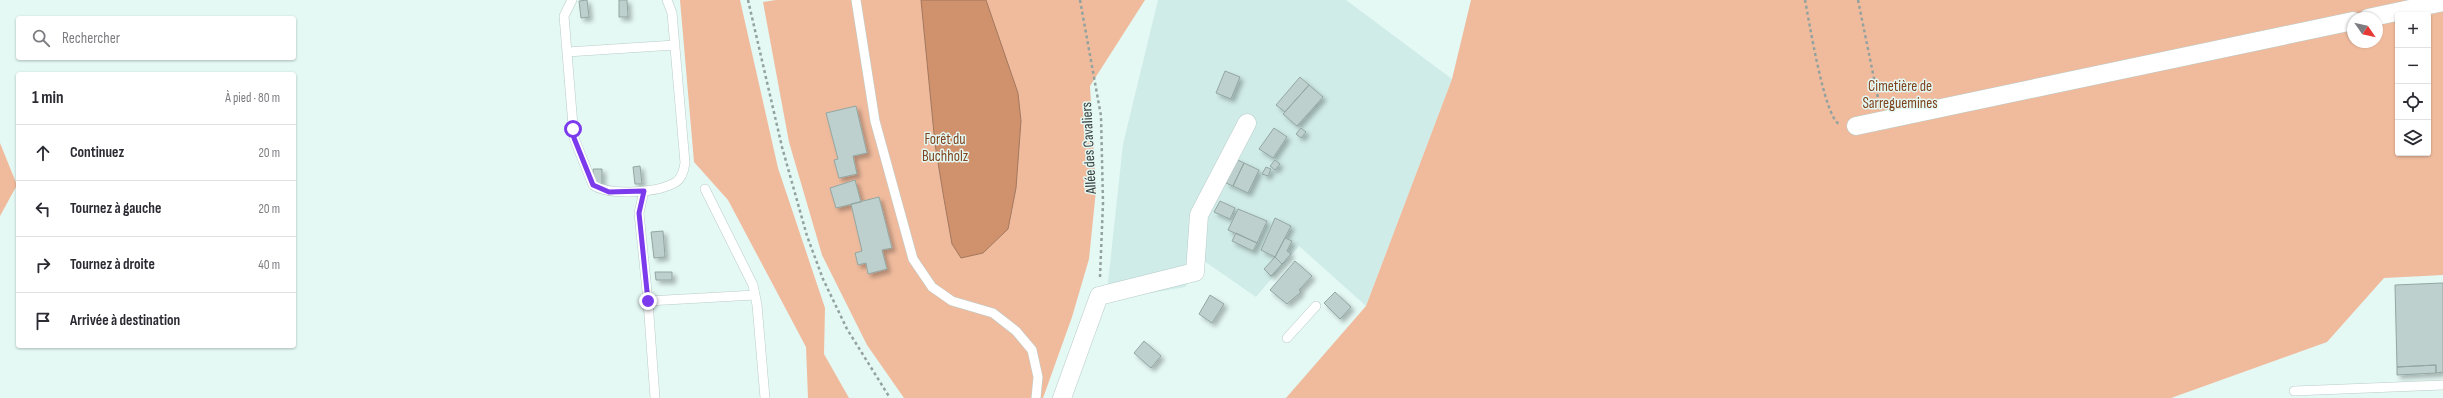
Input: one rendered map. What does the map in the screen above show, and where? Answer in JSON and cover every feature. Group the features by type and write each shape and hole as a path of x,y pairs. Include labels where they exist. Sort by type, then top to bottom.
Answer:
{"street":[{"path":"2383,15 2443,2"},
{"path":"1856,126 2347,23"},
{"path":"1062,398 1099,296 1196,272 1199,216 1247,123"}],"lane":[{"path":"572,0 564,16 574,138 591,181 598,188 609,192 644,191 677,182 683,173 685,163 675,44 672,13 667,0"},
{"path":"856,0 875,121 913,259 932,287 952,301 992,313 1016,332 1032,350 1038,377 1036,398"},
{"path":"567,52 675,44"},
{"path":"705,189 753,285 765,398"},
{"path":"644,191 639,213 648,301 655,398"},
{"path":"648,301 755,295"},
{"path":"1287,338 1316,306"},
{"path":"2294,391 2443,385"}],"path":[{"path":"748,0 782,147 807,236 823,279 847,329 890,398"},
{"name":"Allée des Cavaliers","path":"1080,0 1101,116 1103,203 1099,296"},
{"path":"1805,0 1820,78 1830,111 1837,123 1851,128 1856,126"},
{"path":"1858,0 1883,120"}],"shaded area":[{"path":"921,0 986,0 1018,93 1021,121 1016,188 1008,229 983,253 961,258 952,244 935,144"},
{"path":"1158,0 1346,0 1452,79 1366,306 1299,246 1256,297 1204,261 1185,287 1106,301 1123,144"}],"green space":[{"path":"680,0 740,0 778,168 825,308 824,354 849,398 808,398 806,347 728,200 694,162"},
{"name":"Forêt du Buchholz","path":"776,0 1145,0 1090,86 1096,190 1089,259 1072,317 1043,398 904,398 867,345 822,255 789,142 763,2"},
{"name":"Cimetière de Sarreguemines","path":"1471,0 2443,0 2443,275 2384,278 2327,342 2171,398 1286,398 1366,306 1452,79"},
{"path":"0,143 16,183 16,187 0,216"}],"building":[{"path":"587,0 589,17 581,18 579,1"},
{"path":"619,0 627,0 628,17 619,17"},
{"path":"1225,71 1240,77 1231,99 1216,93"},
{"path":"1300,77 1309,85 1285,112 1276,105"},
{"path":"1309,85 1323,97 1297,126 1283,114"},
{"path":"856,106 867,153 853,156 857,174 839,178 834,160 838,159 826,113"},
{"path":"1274,128 1287,137 1273,158 1259,149"},
{"path":"1301,128 1306,132 1301,138 1296,134"},
{"path":"1236,159 1244,163 1233,186 1226,183"},
{"path":"1275,160 1280,164 1275,170 1270,166"},
{"path":"1244,163 1259,170 1248,193 1233,186"},
{"path":"640,166 642,184 635,184 633,167"},
{"path":"1266,167 1271,169 1268,176 1262,174"},
{"path":"593,169 602,169 602,184 594,185"},
{"path":"855,180 861,202 836,208 830,188"},
{"path":"879,197 892,248 882,250 887,269 868,274 866,263 858,265 855,253 862,251 851,204"},
{"path":"1220,201 1235,208 1230,219 1214,212"},
{"path":"1238,209 1267,221 1257,243 1228,230"},
{"path":"1275,218 1291,226 1275,257 1261,250"},
{"path":"663,231 665,257 654,258 651,232"},
{"path":"1236,233 1257,243 1253,251 1232,241"},
{"path":"1285,238 1292,241 1287,251 1291,254 1282,264 1275,257"},
{"path":"1275,257 1282,264 1271,276 1264,269"},
{"path":"1295,261 1312,276 1299,290 1301,292 1287,304 1270,290"},
{"path":"655,272 672,272 672,280 656,280"},
{"path":"2443,283 2443,372 2436,373 2436,365 2397,367 2395,285"},
{"path":"1335,292 1351,307 1340,319 1324,303"},
{"path":"1210,295 1224,304 1212,323 1199,314"},
{"path":"1144,341 1161,356 1151,368 1134,353"},
{"path":"2436,365 2436,373 2397,375 2397,367"}],"route":[{"path":"573,129 574,138 588,177 593,185 609,192 644,191 639,213 648,301"}]}
